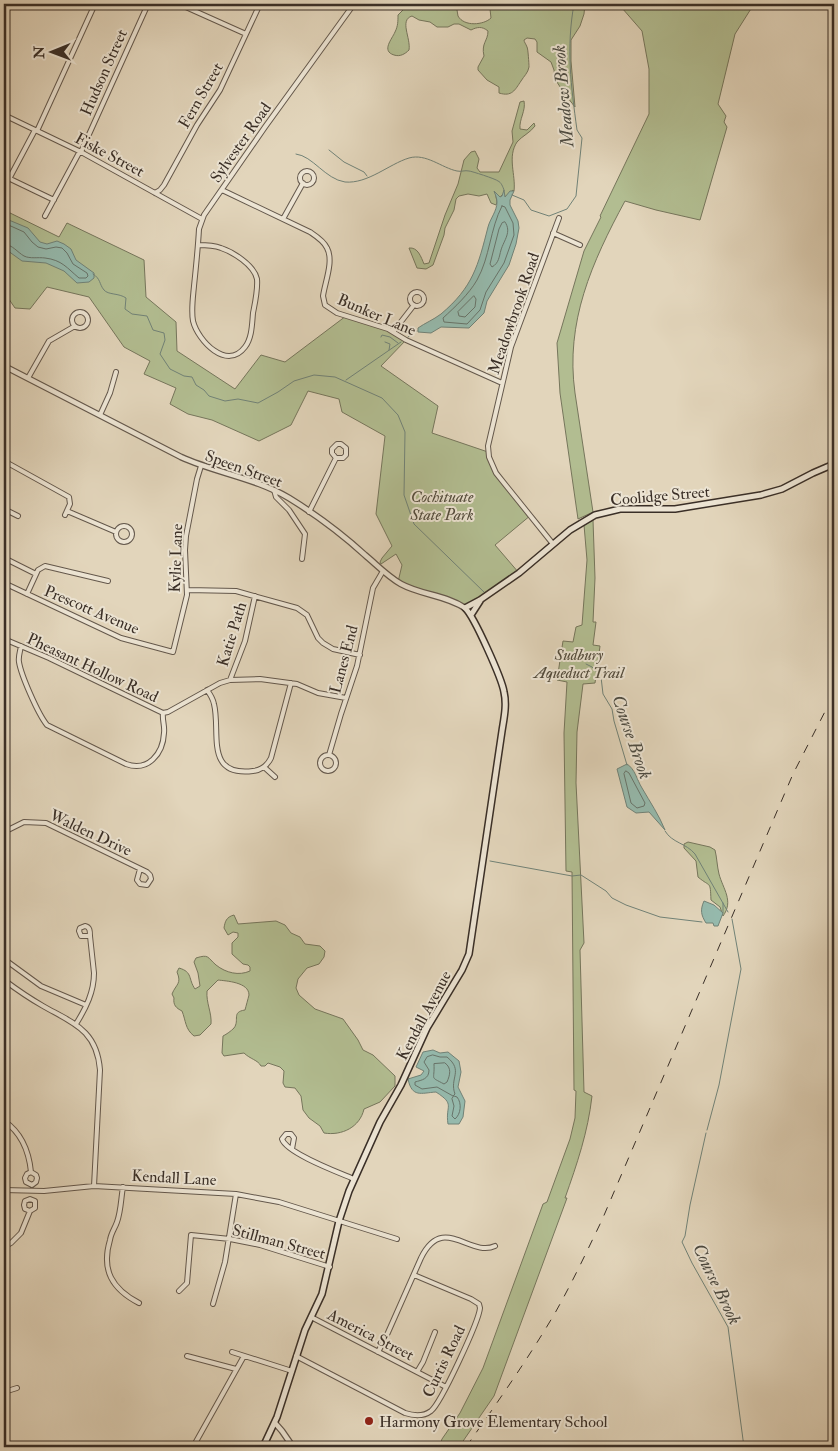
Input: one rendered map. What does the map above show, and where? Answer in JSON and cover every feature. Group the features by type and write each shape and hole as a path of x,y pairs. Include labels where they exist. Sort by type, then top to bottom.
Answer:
{"main road":[{"name":"Coolidge Street","path":"465,608 519,573 583,521 603,512 623,509 669,509 761,496 782,489 834,464"},
{"name":"Coolidge Street","path":"471,615 480,600"},
{"name":"Kendall Avenue","path":"263,1447 275,1423 296,1356 322,1294 330,1267 339,1221 354,1179 427,1028 465,963 471,944 505,699 502,684 471,615 465,608"}],"street":[{"path":"4,22 9,4"},
{"path":"9,179 36,130 95,4"},
{"name":"Hudson Street","path":"45,216 80,151 148,4"},
{"path":"179,4 187,5 246,34"},
{"name":"Fern Street","path":"155,193 164,185 197,124 216,97 260,4"},
{"name":"Sylvester Road","path":"198,245 215,246 227,250 250,267 256,276 257,287 250,336 245,347 236,354 224,355 213,351 195,326 193,311 198,245 202,219 268,122 354,4"},
{"name":"Fiske Street","path":"4,115 80,151 202,219"},
{"path":"4,176 54,200"},
{"path":"283,219 303,183"},
{"name":"Bunker Lane","path":"222,190 310,232 321,240 328,248 329,266 323,300 329,308 341,315 393,332 406,340 502,383"},
{"name":"Meadowbrook Road","path":"553,544 496,473 490,463 488,446 514,337 559,218"},
{"path":"553,233 580,245"},
{"path":"393,332 414,305"},
{"path":"28,378 49,341 75,326 81,327 86,325 88,320 85,314 80,312 75,314 72,319 75,326"},
{"name":"Speen Street","path":"4,366 201,466 274,490 309,512 403,585 454,602 465,608"},
{"path":"100,415 110,393 116,372"},
{"path":"337,444 343,445 347,450 346,455 343,458 336,458 333,455 332,449 337,444"},
{"path":"309,512 336,458"},
{"path":"4,461 67,495 70,501 66,513 116,532"},
{"name":"Kylie Lane","path":"173,652 188,590 185,557 186,536 201,466"},
{"path":"274,490 276,497 289,510 305,534 302,559"},
{"path":"4,509 18,516"},
{"path":"124,526 129,528 132,535 123,542 117,538 116,532 124,526"},
{"path":"4,558 37,572"},
{"path":"27,594 37,572 45,566 108,581"},
{"name":"Lanes End","path":"329,756 346,698 355,675 371,594 375,581 383,571"},
{"name":"Prescott Avenue","path":"4,583 121,638 173,652"},
{"path":"188,590 228,590 291,606 303,611 322,643 360,655"},
{"name":"Katie Path","path":"230,680 244,641 255,596"},
{"name":"Pheasant Hollow Road","path":"4,638 144,702 162,713 168,712 207,690 230,680 260,679 304,686 313,691 346,698"},
{"path":"21,646 19,658 21,670 40,716 46,725 126,764 142,766 150,763 156,756 164,734 162,713"},
{"path":"207,690 215,706 217,751 222,762 229,768 243,771 256,770 264,767 269,762 273,754 291,684"},
{"name":"Lanes End","path":"324,756 329,756 334,758 335,766 332,770 327,771 321,767 320,762 324,756"},
{"path":"264,767 275,777"},
{"name":"Walden Drive","path":"4,832 24,822 46,823 140,868 150,875 151,879 147,884 140,884 137,880 140,868"},
{"path":"76,1024 92,992 94,978 90,936"},
{"path":"4,959 41,986 86,1005"},
{"path":"4,980 37,1002 76,1024 86,1034 96,1051 100,1064 100,1076 94,1186"},
{"path":"4,1121 16,1131 23,1142 31,1172"},
{"path":"292,1150 354,1179"},
{"name":"Kendall Lane","path":"4,1190 44,1191 94,1186 236,1194 279,1202 397,1239"},
{"path":"123,1187 117,1223 108,1244 107,1269 112,1281 129,1297 140,1303"},
{"path":"213,1304 230,1239 236,1194"},
{"path":"4,1247 21,1233 30,1211"},
{"name":"Stillman Street","path":"179,1291 187,1283 191,1235 230,1239 260,1245 330,1267"},
{"path":"378,1352 424,1252 434,1242 446,1238 458,1239 482,1248 495,1246"},
{"name":"Curtis Road","path":"296,1356 405,1413 414,1415 426,1414 432,1410 437,1405 446,1387 480,1308 479,1304 471,1299 414,1276"},
{"name":"America Street","path":"311,1317 446,1387"},
{"path":"417,1372 435,1332"},
{"path":"232,1352 292,1371"},
{"path":"187,1356 236,1369"},
{"path":"193,1447 244,1356"},
{"path":"4,1392 17,1388"},
{"path":"275,1423 293,1447"}],"green space":[{"path":"409,4 422,4 424,6 431,4 456,4 458,16 461,20 474,24 491,18 490,9 484,4 585,4 580,26 571,40 575,107 555,79 551,62 537,52 537,42 535,39 527,38 524,40 528,50 528,69 515,90 507,94 499,93 499,87 487,80 478,70 484,56 483,48 488,34 488,31 484,28 471,30 459,24 437,27 430,22 419,20 412,16 406,21 409,50 404,54 396,56 390,53 388,48 397,28 398,15"},
{"path":"621,4 754,4 735,34 718,104 726,116 724,122 727,127 700,220 625,201 602,247 584,293 574,342 573,367 575,393 593,512 578,519 560,393 557,343 584,251 649,114 649,69 642,31 622,8"},
{"path":"524,101 520,129 527,130 534,123 535,126 517,142 514,148 512,160 514,191 505,197 504,193 500,197 495,192 496,205 491,203 487,194 459,196 456,199 454,210 445,228 433,265 426,269 417,268 409,248 417,251 424,264 429,263 445,215 458,184 464,160 471,152 475,151 479,159 477,168 480,172 499,172 513,142 512,131 520,102"},
{"name":"Cochituate State Park","path":"4,210 59,237 67,223 144,260 146,297 176,322 177,351 235,389 261,355 285,362 346,316 382,327 406,340 381,366 438,406 432,433 488,452 490,463 531,515 495,545 519,573 465,608 398,582 402,565 396,554 381,564 380,562 392,546 376,514 385,436 342,412 339,399 308,391 291,425 259,441 212,420 188,414 170,404 176,388 144,374 150,361 124,347 89,297 47,287 30,309 15,308 4,292"},
{"name":"Sudbury Aqueduct Trail","path":"593,520 595,578 593,622 596,622 593,645 600,646 595,683 583,684 577,732 576,783 584,943 580,950 584,1092 592,1096 588,1122 582,1148 565,1198 567,1198 494,1396 459,1447 439,1447 442,1439 460,1413 483,1368 543,1204 547,1202 570,1139 575,1118 572,872 566,871 564,733 567,682 557,680 563,641 573,642 576,627 582,625 587,560 584,525"},
{"path":"688,842 715,850 719,874 728,900 723,916 720,907 711,900 709,885 698,877 696,861 684,848 684,844"},
{"path":"234,915 238,924 276,921 285,925 291,933 300,937 305,944 320,946 325,951 324,957 319,964 307,968 298,979 296,988 299,995 315,1009 343,1019 363,1050 373,1055 395,1076 395,1086 380,1102 364,1109 359,1121 349,1129 331,1134 324,1133 320,1126 309,1118 303,1110 301,1096 295,1088 285,1087 283,1083 284,1071 280,1067 268,1063 265,1066 261,1066 244,1053 224,1056 222,1053 223,1036 236,1025 237,1014 245,1010 249,995 245,987 237,983 218,980 207,991 211,1024 200,1035 194,1036 187,1028 182,1011 175,1004 172,994 179,982 177,972 179,968 188,974 195,989 200,986 194,962 196,958 207,957 228,972 241,973 250,971 248,965 243,964 232,954 232,943 238,937 238,933 233,932 228,935 224,928 228,918"}],"water":[{"path":"504,190 505,197 510,191 514,191 510,205 518,221 519,228 509,265 487,301 484,313 469,328 441,327 431,333 418,332 418,328 441,314 452,304 467,285 477,265 489,224 496,209 497,201 494,191 500,197"},
{"path":"4,218 28,228 40,242 47,244 57,241 64,244 71,249 76,260 94,273 94,278 89,282 77,283 64,271 46,263 22,261 4,248"},
{"path":"627,764 634,772 665,830 649,812 636,813 627,807 617,769"},
{"path":"704,901 714,905 723,913 718,926 714,926 713,923 706,923 704,920 702,910"},
{"path":"433,1050 440,1053 448,1052 459,1061 461,1072 458,1087 465,1101 463,1117 459,1124 448,1124 448,1103 442,1096 436,1092 415,1092 410,1085 408,1079 421,1075 424,1071 416,1067 423,1052"}],"waterway":[{"name":"Meadow Brook","path":"512,195 524,200 531,210 549,216 567,209 576,196 582,138 577,130 570,67 570,36 574,4"},
{"path":"329,150 344,162 364,172 367,176"},
{"path":"296,154 308,159 331,177 345,182 362,180 401,161 415,157 428,159 457,171 471,171 493,179 500,182 504,190"},
{"name":"Course Brook","path":"93,274 106,292 126,298 125,309 132,314 147,316 153,330 164,333 165,340 160,354 170,369 184,376 192,377 196,385 209,396 225,401 238,399 258,403 294,381 314,375 335,377 382,398 398,415 405,432 404,495 414,524 485,593"},
{"name":"Meadow Brook","path":"408,337 417,331"},
{"path":"381,337 382,335 390,337 398,343"},
{"path":"385,342 390,344 389,350"},
{"name":"Meadow Brook","path":"346,380 401,342"},
{"name":"Course Brook","path":"586,664 592,667 601,677 603,694 612,709 627,765"},
{"name":"Course Brook","path":"665,831 671,838 688,847 695,854 728,912"},
{"path":"490,861 572,876 581,875 606,891 612,898 626,905 660,917 702,922"},
{"name":"Course Brook","path":"723,903 723,913"},
{"name":"Course Brook","path":"707,1130 719,1085 741,969 732,919"},
{"name":"Course Brook","path":"706,1133 685,1236 682,1242 728,1327 744,1447"}],"railway":[{"path":"466,1447 545,1330 585,1255 602,1220 793,774 834,694"}],"place":[{"name":"Harmony Grove Elementary School","path":"369,1421"}]}
